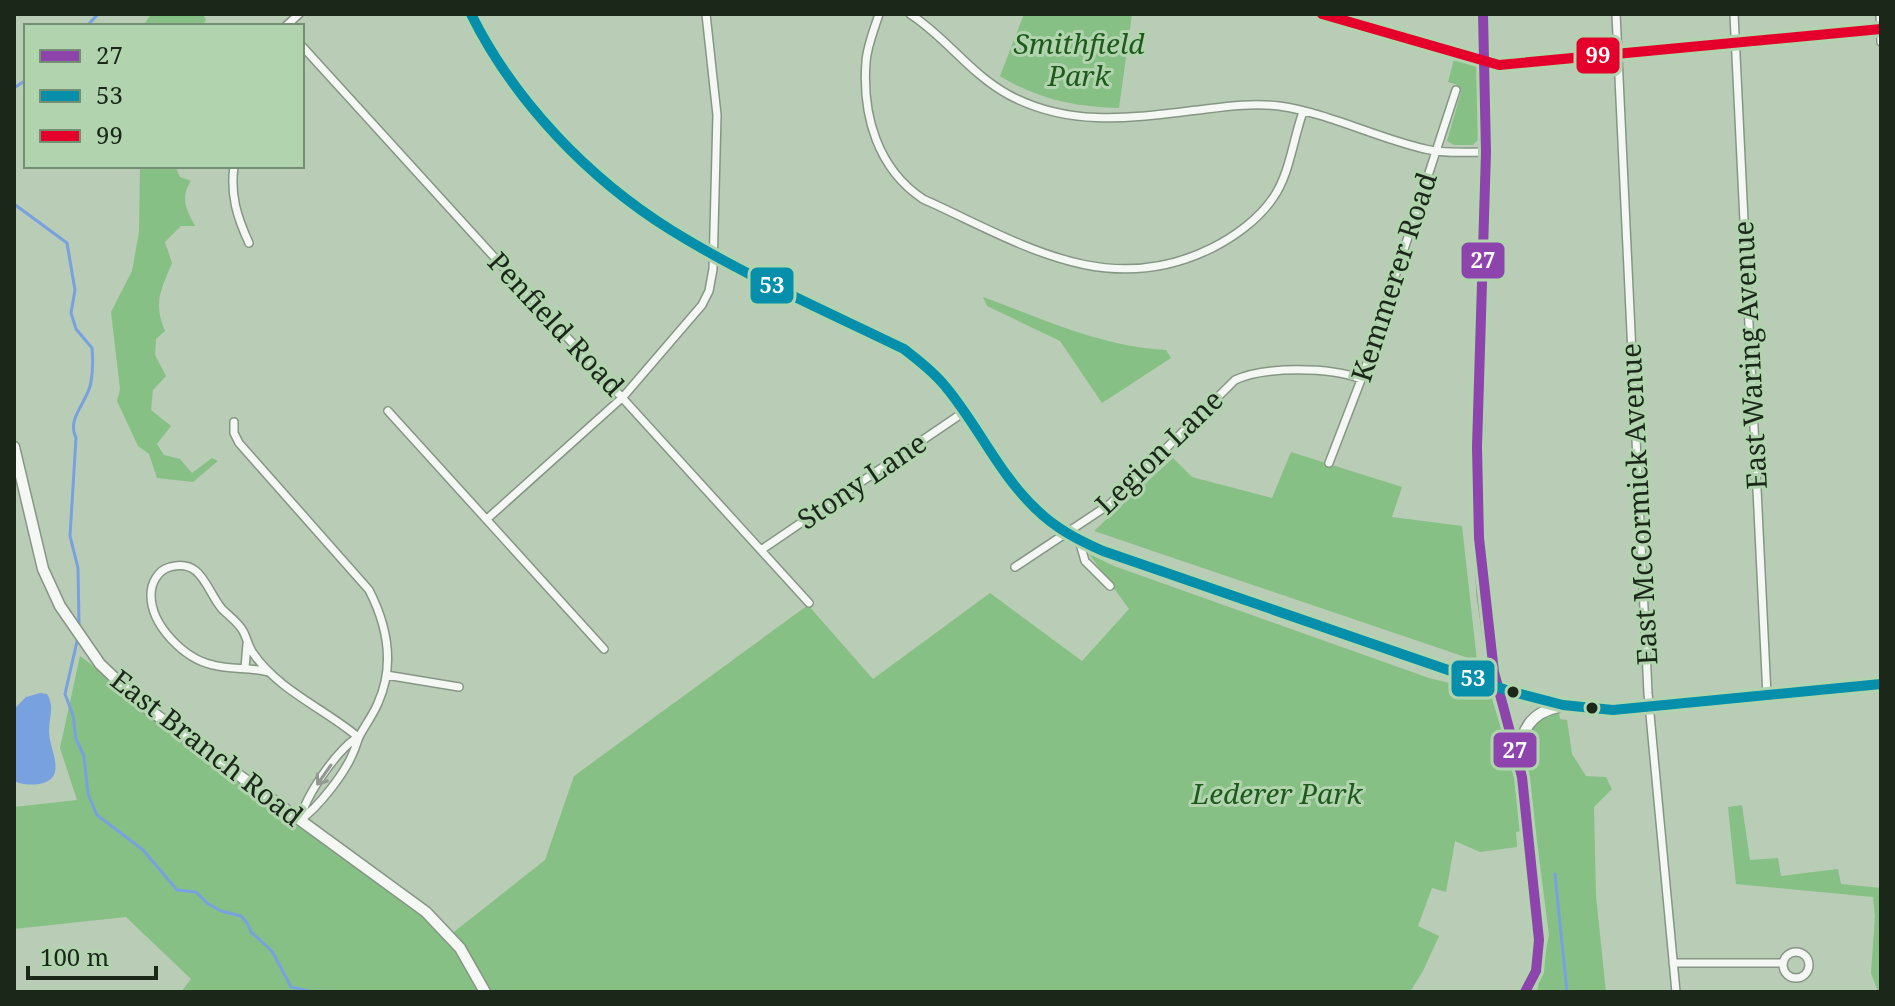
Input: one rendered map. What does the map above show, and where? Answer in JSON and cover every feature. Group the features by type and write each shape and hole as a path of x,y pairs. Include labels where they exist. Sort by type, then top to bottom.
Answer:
{"main road":[{"path":"471,14 519,91 573,151 621,194 668,228 714,255 904,349 928,368 964,412 1016,487 1038,511 1079,540 1103,551 1499,687 1563,705 1613,710 1649,708 1881,684"},
{"path":"1483,14 1486,152 1477,498 1483,595 1499,687"},
{"path":"1485,63 1499,65 1881,29"},
{"name":"East Branch Road","path":"14,447 43,569 63,611 92,655 144,706 426,912 460,948 485,992"},
{"path":"1518,757 1523,732 1529,722 1544,711 1563,705"}],"street":[{"path":"487,519 623,397 702,305 713,277 717,115 706,14"},
{"path":"879,14 866,61 866,79 876,144 893,174 907,189 923,199 1053,257 1078,265 1114,270 1158,267 1200,254 1244,228 1275,196 1303,112"},
{"path":"910,14 974,72 1000,90 1033,106 1060,114 1124,119 1250,104 1277,106 1436,151 1486,152"},
{"path":"1322,14 1485,63"},
{"name":"East McCormick Avenue","path":"1616,14 1649,708 1676,992"},
{"name":"East Waring Avenue","path":"1734,14 1767,696"},
{"path":"1880,14 1881,42"},
{"name":"Penfield Road","path":"304,48 809,603"},
{"name":"Kemmerer Road","path":"1329,463 1361,379 1456,90"},
{"path":"234,168 233,195 237,217 249,243"},
{"name":"Legion Lane","path":"1015,567 1110,504 1235,380 1256,374 1319,371 1340,372 1361,379"},
{"path":"388,411 604,649"},
{"name":"Stony Lane","path":"761,550 964,412"},
{"path":"234,422 234,433 239,443 369,590 384,626 386,675 378,703 358,737 344,747 303,805 300,820"},
{"path":"1079,540 1085,561 1110,586"},
{"path":"268,672 206,663 188,654 162,626 151,600 156,577 168,567 184,565 194,568 202,575 222,608 242,629 268,672 358,737"},
{"path":"245,668 247,641"},
{"path":"386,675 459,687"},
{"path":"1499,687 1518,757 1540,946 1536,971 1525,992"},
{"path":"1673,963 1783,963"}],"green space":[{"path":"151,14 203,14 206,20 203,24 144,24"},
{"name":"Smithfield Park","path":"1024,14 1132,14 1119,108 1057,100 1028,91 1000,76"},
{"path":"1454,59 1474,65 1479,70 1479,139 1473,145 1454,145 1447,141 1461,92 1458,85 1448,82"},
{"path":"140,168 176,168 180,177 191,181 186,204 195,226 181,226 165,242 172,263 160,296 159,312 165,331 156,339 155,355 166,376 153,390 151,410 171,426 157,444 164,455 180,459 192,473 212,458 218,461 193,482 157,478 149,454 138,446 117,401 120,389 111,312 132,271 139,232"},
{"path":"983,297 1096,338 1166,350 1171,358 1102,403 1060,341 987,306"},
{"path":"1291,452 1402,487 1392,517 1462,526 1477,661 1094,531 1173,458 1192,477 1272,498"},
{"name":"Lederer Park","path":"1089,554 1114,566 1429,678 1490,693 1514,768 1521,831 1516,832 1517,847 1480,852 1455,841 1446,892 1432,888 1418,926 1439,936 1410,992 181,992 191,979 126,917 14,929 14,807 77,800 60,748 80,656 450,935 545,860 574,776 808,605 873,679 990,593 1082,661 1129,609"},
{"path":"1549,713 1559,713 1560,719 1567,720 1572,754 1586,776 1606,777 1612,789 1594,807 1596,896 1606,992 1537,992 1549,935 1525,747 1532,726"},
{"path":"1742,805 1750,860 1778,858 1781,876 1838,869 1841,884 1881,888 1881,992 1878,992 1871,973 1875,916 1873,897 1736,884 1728,807"}],"water":[{"path":"47,694 51,703 49,731 55,770 48,781 23,784 14,781 14,709 26,697"}],"waterway":[{"path":"89,24 98,14"},
{"path":"14,88 24,81"},
{"path":"14,154 14,160"},
{"path":"14,204 67,243 75,290 71,313 76,329 92,348 91,382 74,424 76,438 70,536 78,568 79,625"},
{"path":"78,637 65,694 73,715 76,739 84,756 88,794 97,815 143,850 177,890 196,892 221,911 241,916 251,932 272,951 291,987 313,992"},
{"path":"1555,874 1567,992"},
{"path":"343,992 352,992"}],"transit line":[{"name":"53","path":"471,14 509,77 532,107 556,136 611,187 671,230 728,263 904,349 945,386 999,465 1036,509 1067,533 1094,547 1509,691 1563,705 1613,710 1881,684"},
{"name":"99","path":"1322,14 1499,65 1881,29"},
{"name":"27","path":"1483,14 1486,152 1477,447 1479,538 1494,672 1522,777 1539,940 1536,971 1525,992"}]}
